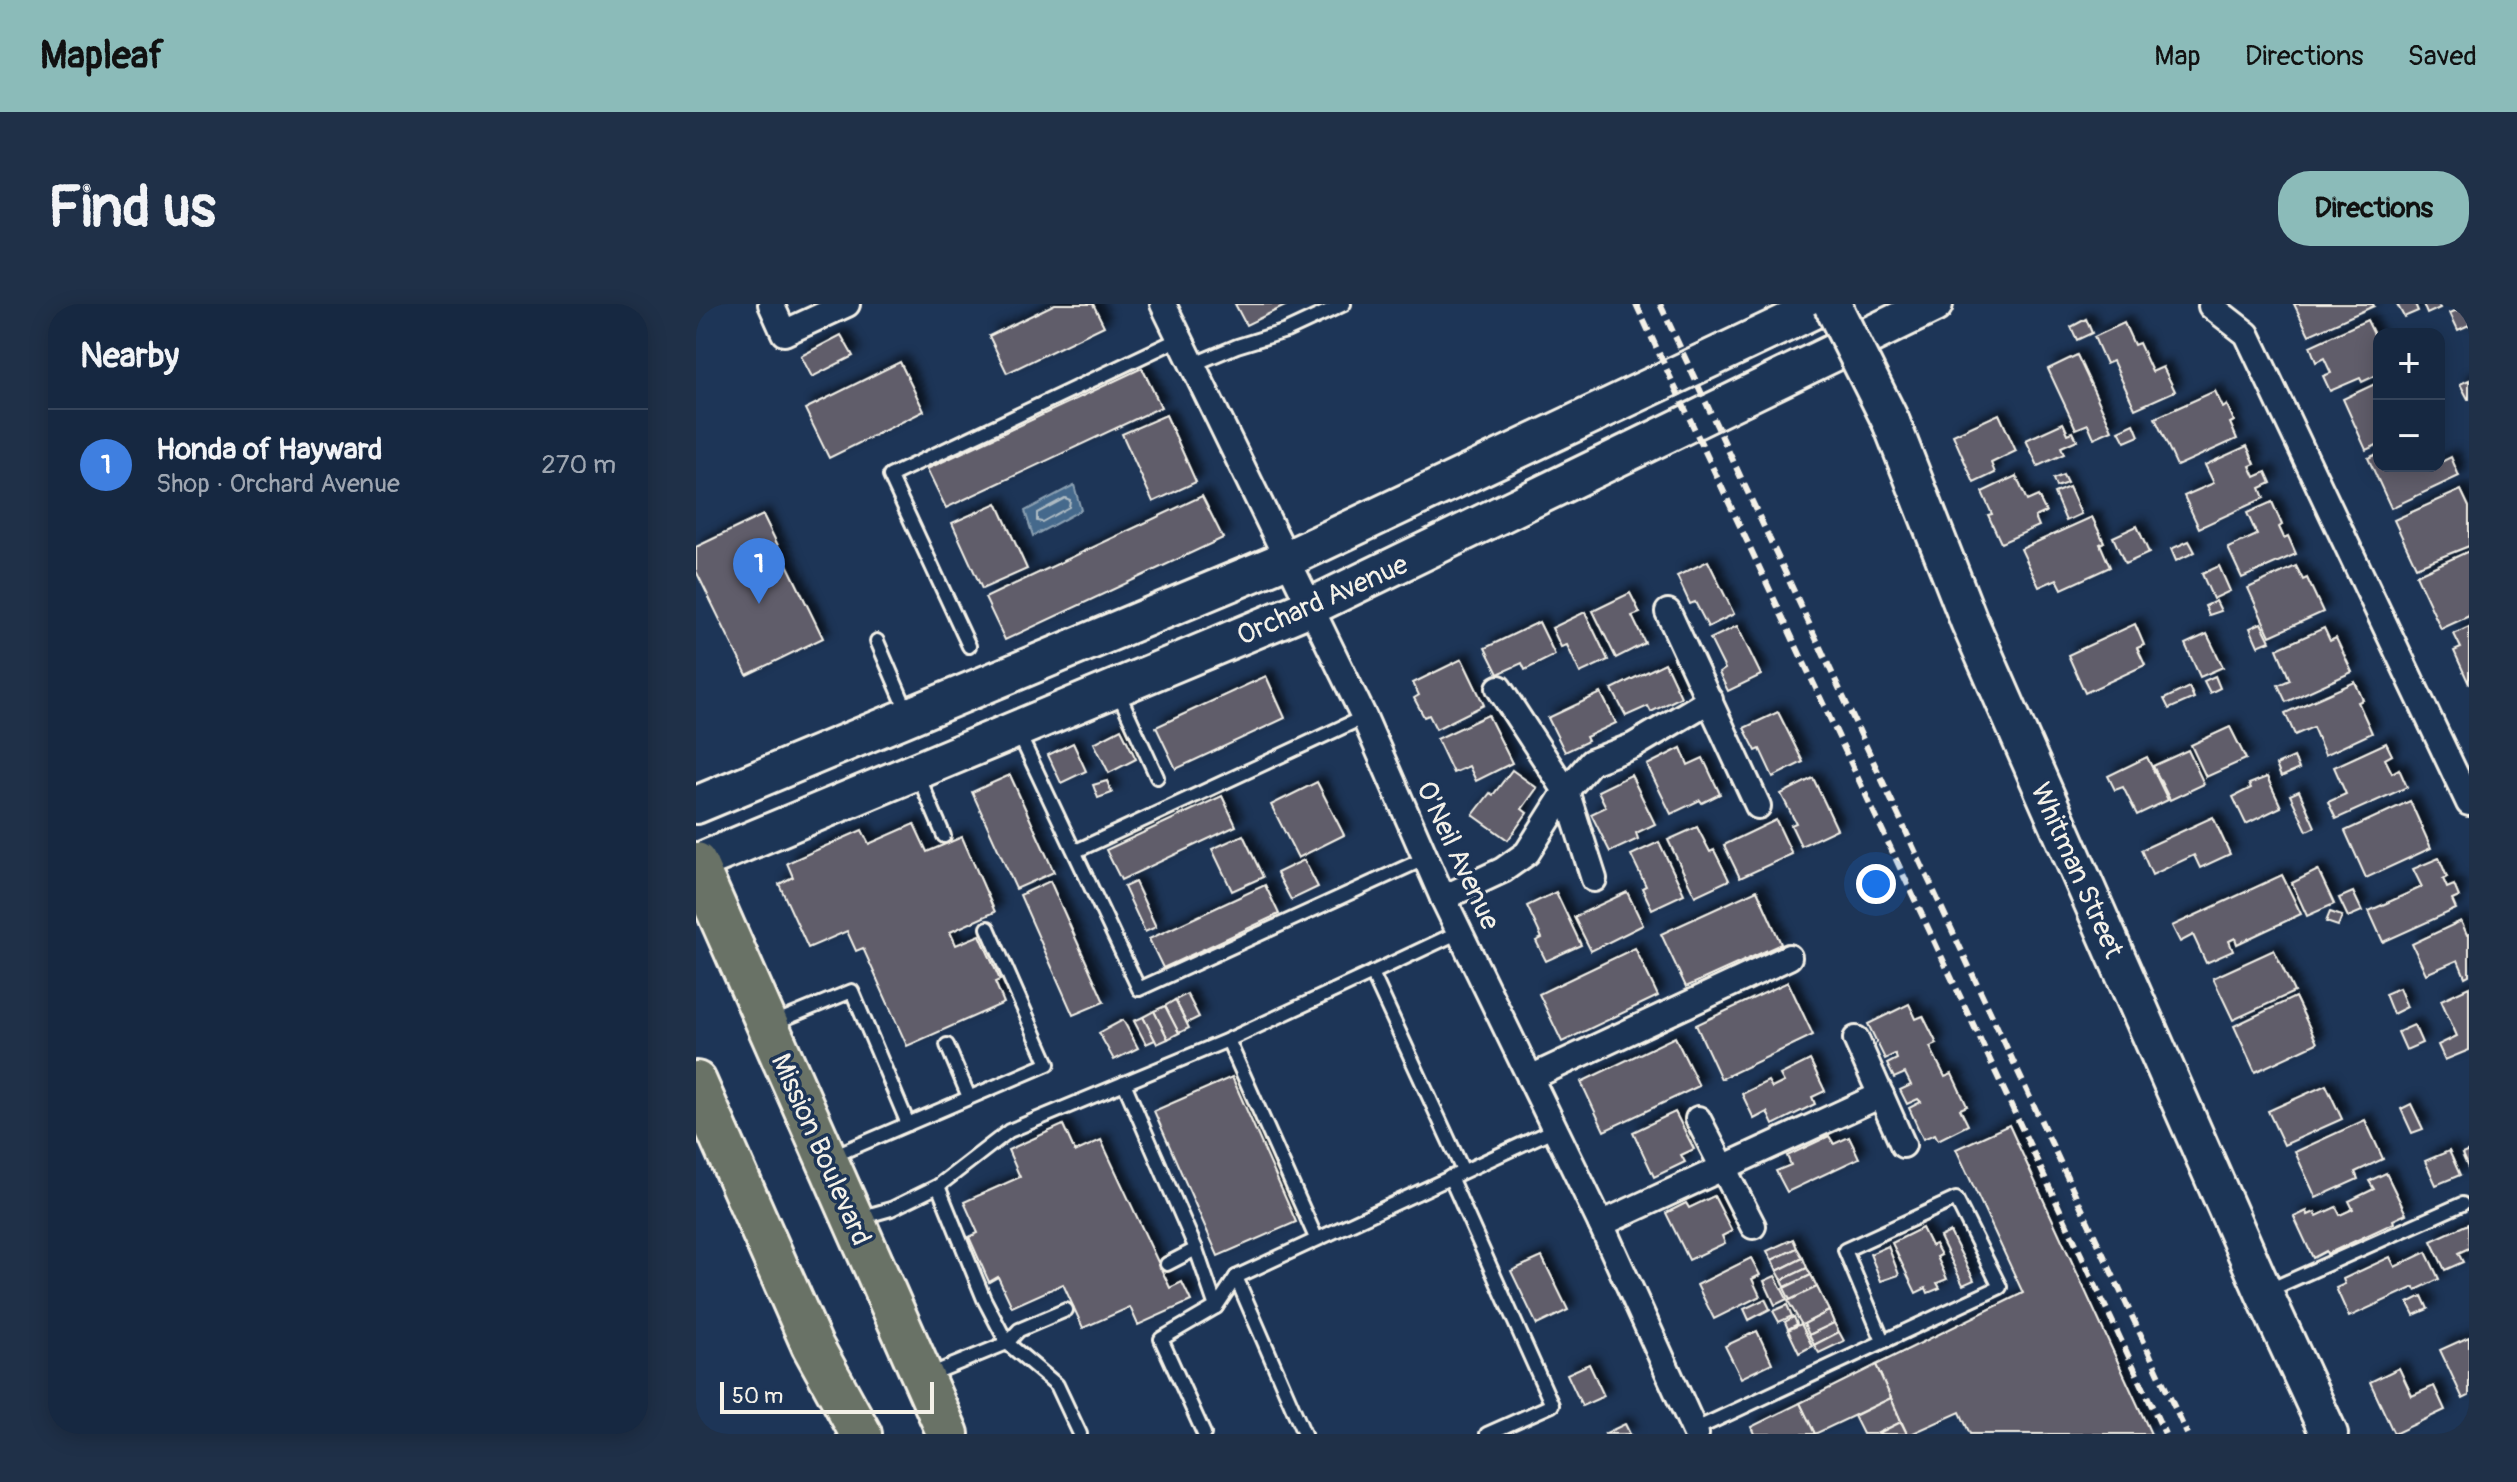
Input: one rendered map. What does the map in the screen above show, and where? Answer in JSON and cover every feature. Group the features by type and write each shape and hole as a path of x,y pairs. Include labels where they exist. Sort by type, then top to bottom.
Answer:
{"main road":[{"name":"Mission Boulevard","path":"696,863 948,1434"},
{"path":"697,1088 812,1345 861,1434"}],"street":[{"path":"771,304 784,333 847,304"},
{"name":"O'Neil Avenue","path":"1163,304 1364,717 1443,898 1601,1224 1695,1432"},
{"name":"Whitman Street","path":"1829,304 1891,422 1969,621 2329,1434"},
{"name":"Orchard Avenue","path":"696,805 1287,559 1829,304"},
{"name":"Orchard Avenue","path":"696,863 1310,607 1934,304"},
{"path":"2211,306 2247,334 2469,803"},
{"path":"1668,612 1758,806"},
{"path":"1499,688 1566,791 1594,879"},
{"path":"1443,898 1503,870 1527,853 1566,791 1591,762 1633,746 1710,700"},
{"path":"1530,1078 1789,957"},
{"path":"1856,1039 1903,1145"},
{"path":"1601,1224 1881,1095"},
{"path":"1698,1119 1753,1226"}],"lane":[{"path":"1194,364 1237,346 1286,331 1344,304"},
{"path":"969,646 890,476 1181,338"},
{"path":"877,641 910,716"},
{"path":"1116,687 1157,777"},
{"path":"1076,851 1364,717"},
{"path":"1016,729 1139,989 1426,858"},
{"path":"916,771 944,836"},
{"path":"826,1159 1048,1064 988,928"},
{"path":"853,1220 891,1209 938,1186 1009,1131 1228,1040 1461,931"},
{"path":"1372,973 1463,1171"},
{"path":"768,1026 852,991 908,1124"},
{"path":"1228,1040 1316,1238"},
{"path":"947,1045 969,1097"},
{"path":"1124,1083 1196,1249 1216,1307"},
{"path":"1204,1434 1161,1339 1216,1307 1236,1277 1555,1129"},
{"path":"1450,1177 1552,1405 1487,1434"},
{"path":"938,1186 984,1299 1007,1343 1057,1385 1080,1434"},
{"path":"1695,1432 2000,1287 1956,1199 1845,1250 1883,1341"},
{"path":"2264,1293 2462,1204"},
{"path":"1167,1264 1196,1249"},
{"path":"1236,1277 1304,1434"},
{"path":"922,1377 1007,1343 1019,1330 1066,1310"}],"water":[{"path":"1074,485 1081,510 1033,536 1025,511"}],"building":[{"path":"1055,304 1093,304 1104,326 1007,373 989,336"},
{"path":"1235,304 1289,304 1246,325"},
{"path":"2294,304 2373,304 2374,306 2309,335"},
{"path":"2397,304 2415,304 2418,311 2404,317"},
{"path":"2423,304 2438,304 2440,308 2427,314"},
{"path":"2469,305 2469,325 2458,330 2450,313"},
{"path":"2086,319 2092,333 2077,340 2071,327"},
{"path":"2367,320 2373,332 2373,377 2362,382 2360,378 2330,391 2323,376 2331,373 2324,358 2316,362 2310,346"},
{"path":"2124,323 2134,345 2139,343 2152,372 2163,367 2175,391 2135,409 2113,361 2106,364 2094,337"},
{"path":"841,335 853,356 812,377 801,356"},
{"path":"2077,355 2112,430 2094,438 2088,424 2076,429 2048,369"},
{"path":"900,362 924,411 829,458 805,409"},
{"path":"1142,368 1161,407 946,508 927,469"},
{"path":"2469,380 2469,399 2468,399 2460,384"},
{"path":"2373,385 2373,447 2366,450 2343,399"},
{"path":"2215,391 2223,408 2227,405 2237,439 2177,466 2155,418"},
{"path":"1999,414 2016,451 1991,463 1995,473 1974,483 1953,435"},
{"path":"1166,415 1196,482 1153,502 1122,434"},
{"path":"2063,423 2068,434 2073,432 2077,440 2061,447 2064,454 2038,466 2026,440"},
{"path":"2134,424 2139,436 2125,442 2119,431"},
{"path":"2247,446 2255,464 2250,466 2255,477 2266,472 2271,483 2260,488 2264,498 2199,528 2184,496 2214,483 2205,465"},
{"path":"2451,457 2459,476 2391,508 2374,472 2445,472 2445,460"},
{"path":"2063,475 2067,483 2056,487 2053,479"},
{"path":"2016,476 2027,501 2038,496 2046,512 2035,517 2039,526 2001,543 1988,515 1992,514 1982,492"},
{"path":"2069,487 2081,514 2066,521 2054,493"},
{"path":"2461,490 2469,507 2469,546 2416,567 2394,520"},
{"path":"1202,496 1223,538 1005,640 985,598"},
{"path":"2272,502 2284,538 2288,536 2296,554 2242,578 2228,548 2257,535 2247,513"},
{"path":"997,503 1027,569 982,589 952,523"},
{"path":"763,515 823,638 747,675 696,571 696,547"},
{"path":"2092,517 2104,542 2100,544 2110,567 2062,589 2057,579 2039,587 2021,549"},
{"path":"2137,526 2149,553 2125,564 2113,537"},
{"path":"2189,541 2195,552 2176,561 2171,549"},
{"path":"2469,551 2469,616 2441,629 2416,575"},
{"path":"1708,561 1734,614 1708,627 1695,602 1690,604 1677,576"},
{"path":"2219,566 2230,591 2213,599 2202,574"},
{"path":"2296,566 2303,580 2307,578 2323,612 2270,636 2248,588"},
{"path":"1630,593 1640,613 1632,616 1645,643 1616,658 1593,611"},
{"path":"2216,601 2221,611 2209,615 2205,606"},
{"path":"1585,612 1608,660 1580,673 1567,645 1561,647 1552,628"},
{"path":"1539,622 1555,655 1525,670 1522,663 1498,674 1485,648"},
{"path":"2261,623 2270,641 2258,646 2250,628"},
{"path":"2135,624 2144,645 2137,648 2145,665 2085,693 2068,655"},
{"path":"1737,626 1761,675 1728,691 1719,673 1725,669 1710,639"},
{"path":"2469,627 2469,684 2454,651 2461,648 2454,634"},
{"path":"2324,628 2330,641 2336,638 2352,672 2286,702 2278,685 2290,680 2277,649"},
{"path":"2207,634 2223,667 2200,677 2185,644"},
{"path":"1462,659 1484,705 1436,729 1429,715 1424,717 1414,698 1419,695 1413,683"},
{"path":"1665,663 1681,697 1651,712 1648,706 1626,716 1612,689"},
{"path":"1266,676 1285,718 1176,769 1156,727"},
{"path":"2215,676 2220,688 2210,693 2204,681"},
{"path":"2355,682 2363,700 2358,702 2372,733 2325,755 2313,727 2295,735 2285,713"},
{"path":"2189,687 2194,698 2169,709 2164,699"},
{"path":"1601,693 1616,723 1586,737 1588,741 1565,752 1548,718"},
{"path":"1778,712 1803,762 1773,777 1760,749 1756,751 1744,728"},
{"path":"1488,715 1512,763 1476,781 1469,766 1453,773 1437,739"},
{"path":"2230,727 2246,759 2206,777 2191,745"},
{"path":"1121,729 1136,759 1109,773 1094,743"},
{"path":"1073,743 1086,771 1061,783 1048,755"},
{"path":"2386,743 2392,755 2385,759 2392,773 2399,769 2407,787 2336,819 2328,802 2346,794 2334,767"},
{"path":"1681,748 1688,765 1703,758 1720,794 1671,814 1647,765"},
{"path":"2188,750 2204,784 2170,800 2153,766"},
{"path":"2147,757 2168,800 2137,815 2123,787 2115,790 2108,776"},
{"path":"2294,757 2299,769 2281,777 2276,765"},
{"path":"1512,770 1537,788 1522,809 1527,813 1508,840 1473,815"},
{"path":"1010,775 1054,872 1016,889 972,792"},
{"path":"1631,775 1655,824 1636,833 1638,839 1610,852 1591,814 1606,807 1598,791"},
{"path":"2267,777 2281,807 2246,824 2233,797 2251,788 2249,784"},
{"path":"1813,778 1837,829 1801,846 1791,825 1796,823 1781,794"},
{"path":"1107,781 1112,793 1098,798 1093,785"},
{"path":"1317,782 1344,835 1298,858 1271,805"},
{"path":"2299,791 2315,827 2307,831 2290,795"},
{"path":"1222,796 1236,826 1121,880 1106,850"},
{"path":"2410,801 2431,848 2366,878 2345,831"},
{"path":"2213,817 2230,854 2200,868 2194,855 2152,875 2141,850"},
{"path":"1776,820 1792,854 1740,878 1724,845"},
{"path":"914,824 927,852 962,837 995,912 950,932 956,945 980,935 1000,980 995,982 1004,1003 907,1046 863,948 856,951 847,931 808,948 779,884 793,877 787,863 862,830 869,844"},
{"path":"1697,827 1710,852 1714,850 1729,880 1695,896 1668,840"},
{"path":"1243,835 1263,877 1232,891 1212,849"},
{"path":"1659,842 1684,894 1652,909 1642,888 1646,886 1631,855"},
{"path":"2439,858 2447,877 2443,879 2447,888 2454,885 2459,897 2452,900 2456,909 2383,942 2369,911 2422,887 2413,869"},
{"path":"1304,860 1318,887 1291,900 1277,873"},
{"path":"2318,870 2334,904 2307,916 2292,883"},
{"path":"2282,875 2301,914 2237,944 2235,938 2229,941 2233,951 2206,963 2193,935 2180,942 2172,926"},
{"path":"1050,881 1104,1002 1073,1015 1020,895"},
{"path":"1135,882 1156,927 1145,932 1124,887"},
{"path":"1265,885 1279,914 1163,968 1149,939"},
{"path":"1757,890 1781,944 1686,987 1661,934"},
{"path":"1556,892 1581,945 1546,961 1536,941 1542,938 1527,906"},
{"path":"1627,892 1643,925 1591,951 1574,917"},
{"path":"2353,892 2362,911 2348,917 2339,898"},
{"path":"2330,912 2342,916 2338,926 2326,922"},
{"path":"2461,921 2469,934 2469,975 2465,977 2458,960 2426,974 2412,944"},
{"path":"1635,948 1658,996 1562,1042 1539,994"},
{"path":"2274,950 2294,992 2233,1020 2213,978"},
{"path":"1788,982 1813,1035 1721,1079 1696,1025"},
{"path":"2469,987 2469,1050 2445,1060 2438,1045 2457,1036 2441,1000"},
{"path":"2399,988 2407,1007 2393,1014 2385,994"},
{"path":"1187,994 1199,1017 1187,1023 1175,1000"},
{"path":"2295,997 2317,1043 2255,1072 2234,1026"},
{"path":"1175,1000 1189,1028 1179,1033 1165,1006"},
{"path":"1909,1004 1916,1019 1923,1016 1937,1044 1930,1047 1945,1077 1952,1074 1967,1106 1960,1109 1968,1125 1938,1140 1935,1134 1923,1139 1909,1108 1921,1102 1918,1099 1907,1104 1900,1090 1911,1085 1905,1073 1894,1078 1887,1064 1897,1059 1895,1054 1885,1059 1868,1024"},
{"path":"1165,1006 1179,1033 1168,1039 1154,1011"},
{"path":"1154,1011 1168,1039 1157,1044 1143,1017"},
{"path":"1143,1017 1155,1040 1146,1044 1134,1021"},
{"path":"1123,1020 1138,1048 1114,1060 1099,1033"},
{"path":"2414,1025 2422,1043 2406,1050 2398,1032"},
{"path":"1675,1037 1699,1086 1604,1131 1581,1082"},
{"path":"1810,1060 1825,1091 1812,1097 1815,1104 1773,1125 1767,1112 1754,1119 1742,1094 1768,1081 1772,1088 1784,1082 1780,1075"},
{"path":"1232,1077 1296,1222 1218,1256 1154,1111"},
{"path":"2326,1085 2342,1119 2284,1145 2268,1111"},
{"path":"2411,1104 2423,1129 2412,1133 2401,1109"},
{"path":"1675,1112 1694,1149 1681,1155 1685,1162 1654,1177 1633,1132"},
{"path":"2365,1120 2383,1159 2355,1172 2358,1179 2316,1198 2295,1152"},
{"path":"1063,1125 1075,1152 1101,1140 1170,1288 1182,1282 1191,1301 1138,1325 1130,1307 1083,1328 1063,1284 1012,1307 998,1277 989,1282 969,1237 978,1233 964,1202 1020,1177 1008,1150"},
{"path":"2009,1125 2151,1434 1970,1434 1960,1412 1907,1434 1876,1365 2023,1293 1956,1149"},
{"path":"1829,1136 1834,1144 1849,1137 1859,1158 1787,1192 1776,1171 1791,1165 1787,1156"},
{"path":"2449,1151 2460,1175 2436,1185 2425,1161"},
{"path":"2469,1151 2469,1170 2462,1154"},
{"path":"2386,1173 2406,1214 2393,1220 2394,1223 2313,1258 2294,1217 2307,1211 2308,1215 2315,1212 2317,1216 2336,1207 2340,1215 2353,1209 2349,1201 2374,1189 2369,1181"},
{"path":"1714,1196 1732,1231 1722,1236 1725,1243 1689,1260 1666,1213 1686,1203 1689,1208"},
{"path":"2468,1224 2469,1248 2458,1253 2463,1262 2445,1270 2431,1241"},
{"path":"1922,1228 1931,1246 1935,1244 1941,1255 1937,1257 1947,1279 1937,1283 1940,1288 1928,1293 1926,1288 1916,1293 1892,1243"},
{"path":"1950,1232 1974,1280 1963,1285 1940,1237"},
{"path":"1793,1239 1797,1248 1772,1260 1767,1251"},
{"path":"1888,1246 1899,1275 1881,1281 1870,1254"},
{"path":"1797,1248 1803,1258 1777,1271 1772,1260"},
{"path":"2426,1252 2439,1279 2349,1317 2336,1288 2345,1284 2343,1279 2390,1257 2395,1267"},
{"path":"1542,1257 1568,1310 1537,1325 1511,1271"},
{"path":"1751,1258 1760,1275 1752,1279 1760,1296 1714,1319 1697,1285"},
{"path":"1803,1258 1807,1268 1782,1280 1777,1271"},
{"path":"1807,1268 1811,1275 1785,1287 1782,1280"},
{"path":"1811,1275 1817,1287 1790,1300 1784,1288"},
{"path":"1775,1276 1787,1299 1775,1305 1764,1281"},
{"path":"1817,1287 1829,1311 1802,1325 1788,1301"},
{"path":"2422,1296 2428,1309 2414,1315 2408,1303"},
{"path":"1765,1299 1770,1309 1749,1320 1744,1309"},
{"path":"1787,1305 1792,1316 1779,1322 1773,1311"},
{"path":"1829,1311 1834,1323 1809,1335 1804,1324"},
{"path":"1794,1317 1797,1324 1788,1329 1785,1322"},
{"path":"1834,1323 1839,1332 1814,1345 1809,1335"},
{"path":"1801,1324 1812,1346 1799,1353 1788,1330"},
{"path":"1757,1331 1772,1363 1741,1378 1725,1346"},
{"path":"1839,1332 1844,1341 1819,1353 1814,1345"},
{"path":"2469,1337 2469,1396 2463,1399 2440,1350"},
{"path":"1589,1364 1604,1396 1582,1406 1567,1374"},
{"path":"1876,1365 1891,1398 1815,1434 1800,1403"},
{"path":"2399,1368 2412,1396 2434,1386 2445,1410 2394,1434 2370,1382"},
{"path":"1891,1398 1901,1422 1876,1434 1863,1434 1854,1416"},
{"path":"1800,1403 1815,1434 1754,1434 1751,1427"},
{"path":"1901,1422 1907,1434 1879,1434 1879,1433"},
{"path":"1625,1424 1630,1434 1604,1434"}],"railway":[{"path":"1636,304 2165,1434"},
{"path":"1660,304 2187,1434"}],"place":[{"name":"Honda of Hayward","path":"759,604"}]}
